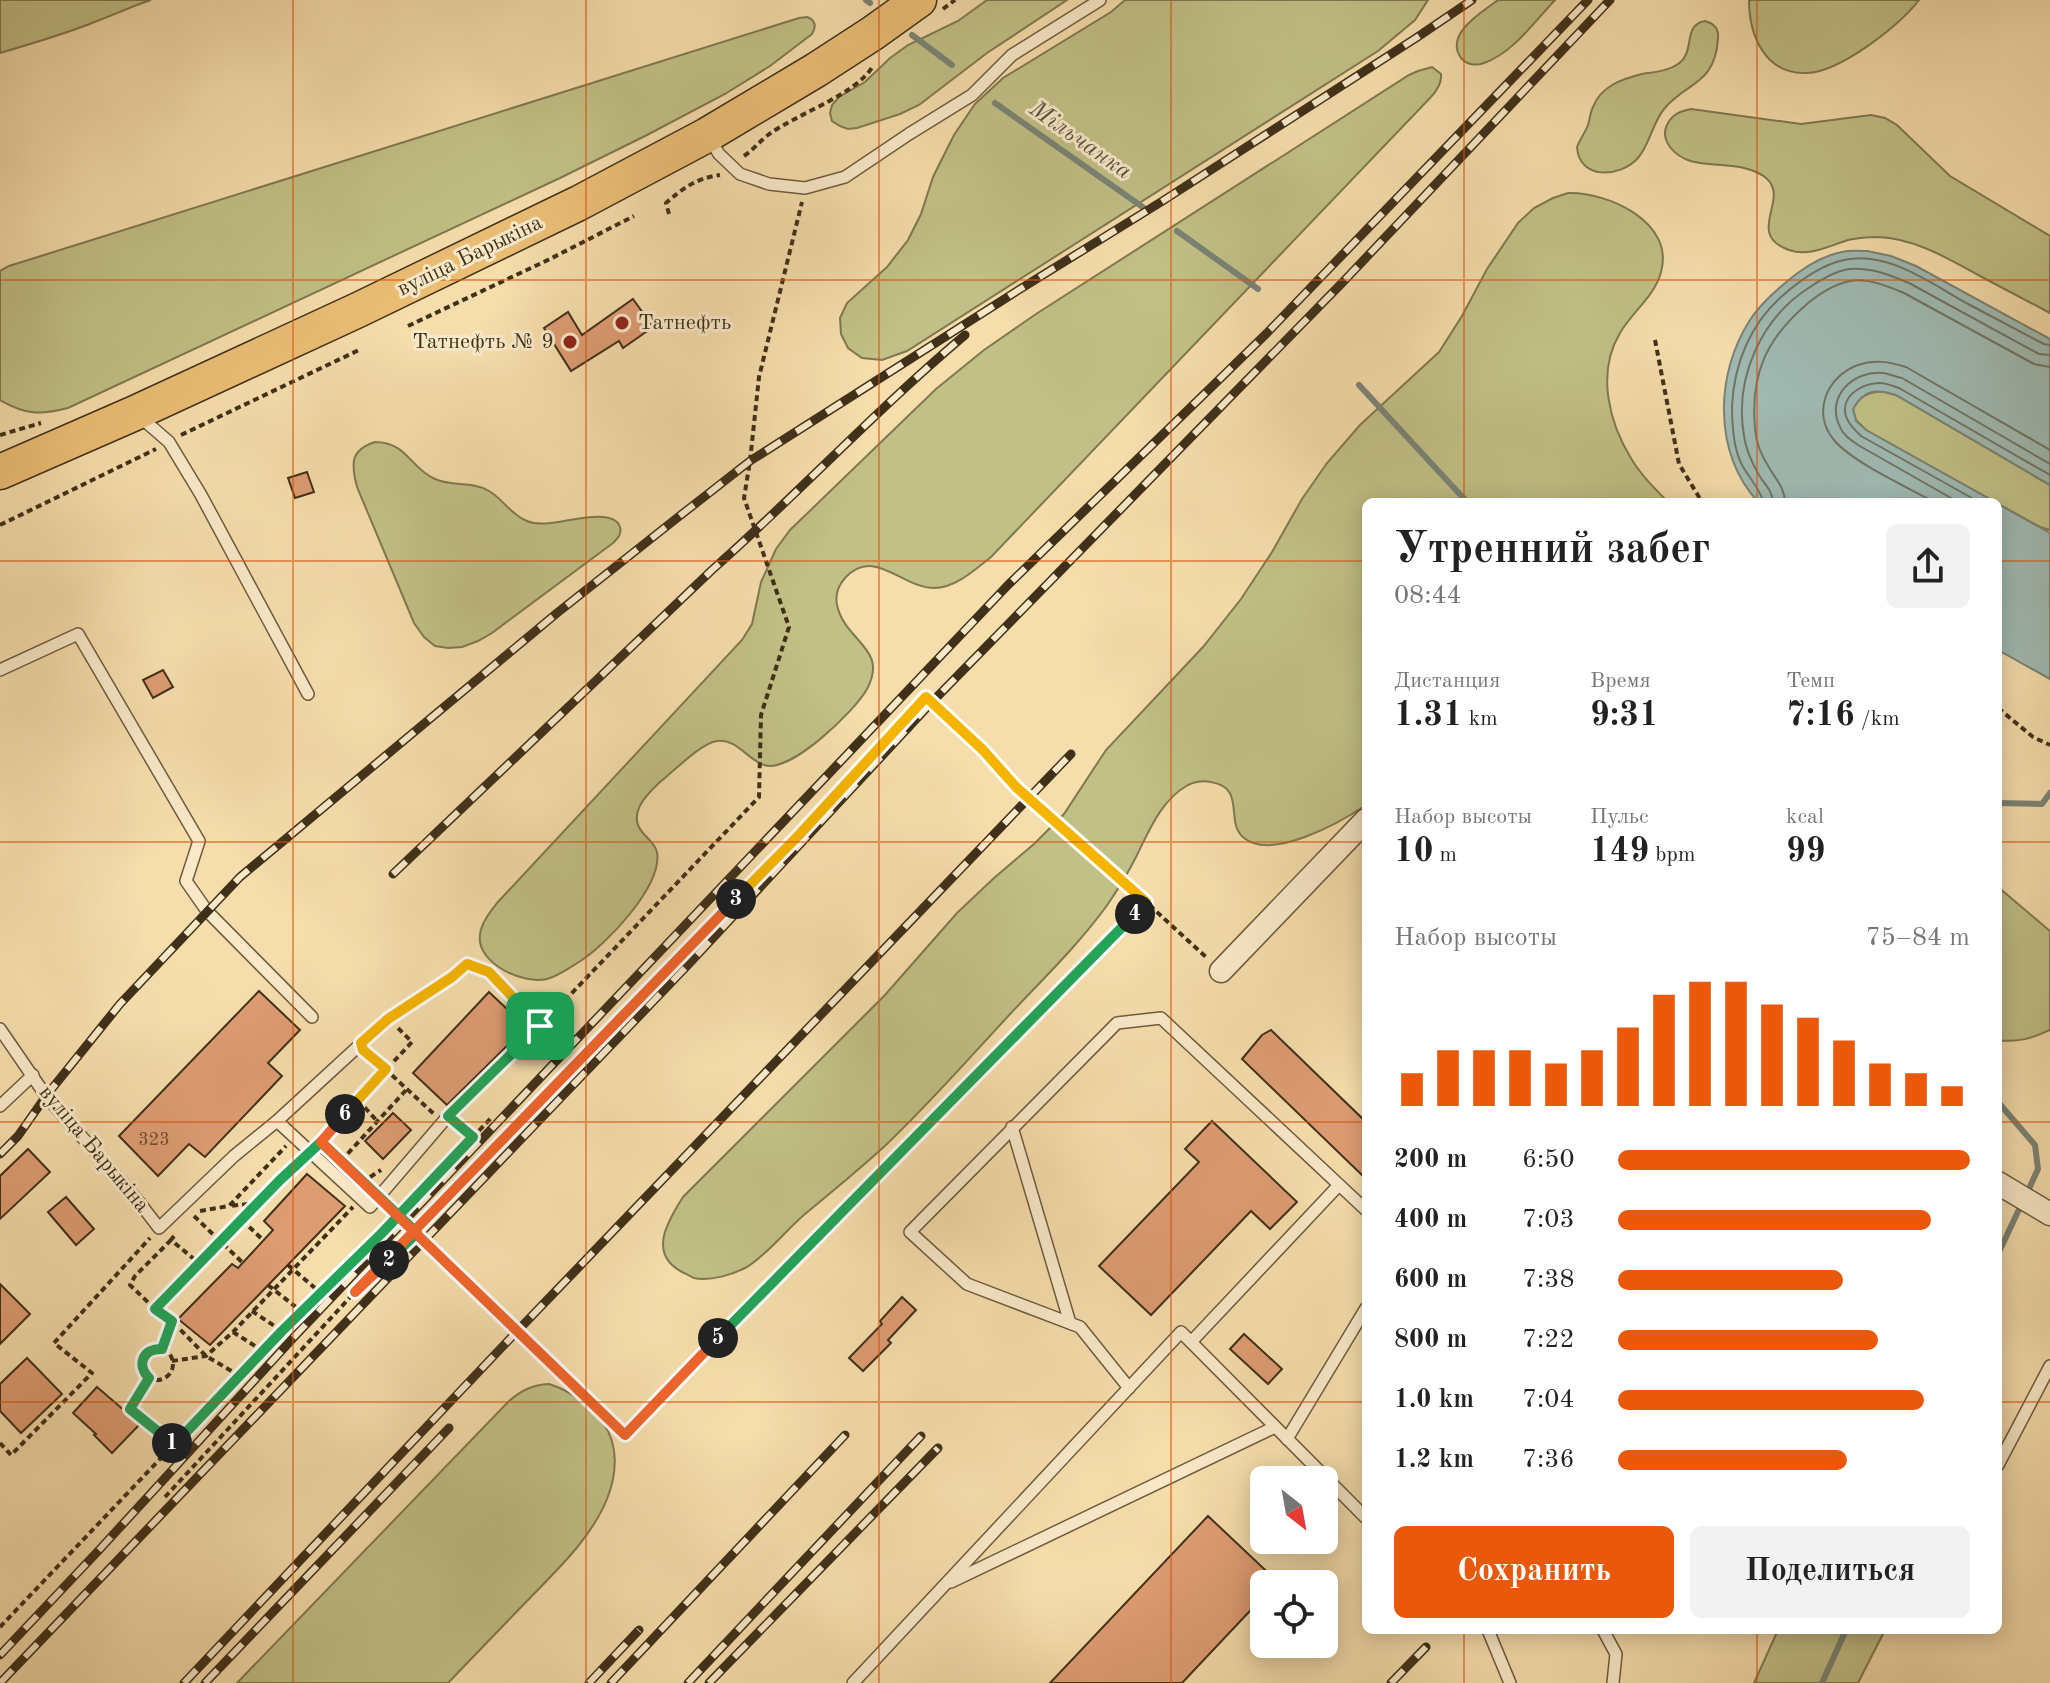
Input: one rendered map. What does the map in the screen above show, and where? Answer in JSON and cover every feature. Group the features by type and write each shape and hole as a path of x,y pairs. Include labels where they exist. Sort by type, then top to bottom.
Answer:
{"main road":[{"name":"вуліца Барыкіна","path":"6,466 135,413 565,210 707,135 816,70 919,0"}],"street":[{"path":"1221,971 1362,824"},
{"path":"2002,1185 2050,1214"}],"lane":[{"path":"707,135 719,154 740,174 769,184 805,188 845,177 972,95 1012,55 1100,0"},
{"path":"135,413 169,442 201,495 308,694"},
{"path":"0,670 78,634 199,841 186,881 207,911 312,1017"},
{"path":"159,1228 234,1156 277,1121 388,1019 467,964 489,972 540,1026 448,1116 370,1207 277,1121"},
{"path":"1129,1388 1080,1327 967,1284 910,1232 1117,1023 1161,1018 1362,1206"},
{"name":"вуліца Барыкіна","path":"0,1029 46,1096 159,1228"},
{"path":"0,1106 33,1075"},
{"path":"1012,1127 1070,1323"},
{"path":"1191,1342 1339,1185"},
{"path":"1287,1439 1362,1315"},
{"path":"853,1683 1181,1332 1362,1514"},
{"path":"2002,1457 2050,1366"},
{"path":"944,1585 1275,1427"},
{"path":"1490,1634 1510,1683"},
{"path":"1605,1634 1616,1654 1613,1683"}],"path":[{"path":"715,175 768,135 847,89 868,74 876,61"},
{"path":"669,214 666,203 695,180 740,174"},
{"path":"540,1026 759,797 761,715 789,627 744,498 759,377 805,188"},
{"path":"408,326 634,216"},
{"path":"1655,340 1679,464 1700,498"},
{"path":"0,435 42,423"},
{"path":"165,1497 355,1292 799,835 926,697 983,750 1016,787 1221,971"},
{"path":"2002,711 2033,737 2050,745"},
{"path":"307,1136 417,1233 625,1435 1146,902"},
{"path":"155,1309 319,1144 412,1042 393,1023"},
{"path":"361,1043 363,1050 436,1115 448,1116 473,1137"},
{"path":"331,1171 407,1089"},
{"path":"358,1100 378,1122"},
{"path":"0,1627 282,1331 322,1294 491,1118"},
{"path":"229,1206 287,1145"},
{"path":"297,1153 306,1161"},
{"path":"186,1224 202,1210 259,1203"},
{"path":"172,1361 206,1356 354,1206"},
{"path":"194,1216 243,1263"},
{"path":"241,1220 263,1240"},
{"path":"0,1443 11,1455 92,1373 54,1343 159,1228"},
{"path":"178,1232 130,1285 206,1356 240,1376"},
{"path":"355,1292 417,1233"},
{"path":"171,1240 200,1264"},
{"path":"288,1265 322,1294"},
{"path":"268,1285 302,1312"},
{"path":"252,1311 282,1331"},
{"path":"162,1349 172,1321"},
{"path":"233,1332 263,1351"},
{"path":"162,1349 172,1361 171,1372 159,1380 149,1378 141,1365 144,1356 152,1350 162,1349"},
{"path":"149,1378 130,1409 174,1445"}],"shaded area":[{"path":"0,0 151,0 73,30 0,53"},
{"path":"987,0 1067,0 987,53 919,105 857,128 848,129 832,121 832,105 839,97 865,82 908,45 958,21"},
{"path":"1125,0 1428,0 1415,20 1378,51 907,351 882,360 862,358 848,348 841,334 840,318 847,303 887,267 908,240 921,214 933,177 954,135 975,104 1003,78 1111,12"},
{"path":"1498,0 1555,0 1505,52 1481,64 1466,62 1457,49 1461,32"},
{"path":"1749,0 1919,0 1868,46 1836,65 1807,73 1780,67 1762,50 1752,26"},
{"path":"807,17 814,24 812,34 770,66 725,94 560,178 68,408 33,412 0,400 0,271 9,266"},
{"path":"1705,21 1714,25 1718,32 1716,54 1711,66 1664,109 1638,158 1630,165 1611,172 1592,170 1585,165 1579,158 1577,147 1601,94 1620,81 1678,64 1687,53 1694,28"},
{"path":"1432,67 1441,74 1433,95 991,557 964,577 942,587 922,586 877,567 867,566 856,569 845,578 836,598 841,618 869,654 873,664 867,689 836,725 805,751 775,765 764,765 730,743 710,743 654,788 637,813 639,826 657,852 651,881 642,898 617,929 579,962 559,974 537,980 503,970 485,955 480,935 494,906 742,640 752,624 761,582 776,549 790,530 936,389 1036,314 1409,75"},
{"path":"1691,109 1801,124 1871,115 1885,118 1897,125 1950,176 2050,236 2050,313 1944,256 1905,241 1863,238 1804,252 1789,250 1776,243 1770,235 1769,226 1774,196 1766,178 1741,167 1691,161 1676,153 1668,144 1665,134 1669,121"},
{"path":"1568,193 1584,194 1619,204 1635,213 1658,238 1663,254 1658,281 1620,333 1613,348 1607,381 1612,414 1624,446 1640,471 1664,498 1362,498 1362,807 1306,836 1271,845 1256,844 1238,831 1229,791 1222,785 1208,781 1188,785 1163,808 1119,887 1086,932 887,1144 747,1267 722,1277 700,1279 673,1266 663,1248 664,1238 671,1217 683,1197 885,995 957,913 1064,814 1106,750 1203,647 1241,599 1327,463 1360,425 1439,352 1487,269 1518,223 1534,208"},
{"path":"1881,391 1896,395 2050,485 2050,530 2002,506 2002,498 1988,498 1866,430 1856,420 1853,409 1858,401"},
{"path":"375,442 394,446 435,479 489,491 527,521 545,524 589,517 609,518 616,521 620,534 613,543 492,633 462,647 435,646 414,623 357,487 354,459 361,449"},
{"path":"2002,890 2050,931 2050,1030 2002,1041"},
{"path":"549,1384 586,1405 608,1432 615,1460 607,1499 592,1528 571,1555 448,1683 237,1683 509,1401 528,1389"},
{"path":"1776,1634 1883,1634 1858,1683 1754,1683"}],"water":[{"path":"1848,251 1891,256 1916,266 2050,339 2050,485 1896,395 1871,392 1853,409 1856,421 1866,430 1988,498 1755,498 1743,482 1726,437 1725,388 1738,341 1762,305 1797,274 1819,260"},
{"path":"2002,506 2050,533 2050,679 2002,652"}],"building":[{"path":"633,299 653,327 623,348 619,341 571,371 544,328 568,312 582,335"},
{"path":"307,472 314,492 295,498 288,478"},
{"path":"163,670 173,687 153,698 143,680"},
{"path":"259,991 300,1030 268,1063 282,1076 205,1157 189,1144 158,1176 119,1136"},
{"path":"489,992 526,1027 447,1105 413,1073"},
{"path":"1271,1030 1362,1118 1362,1175 1242,1059 1262,1035"},
{"path":"393,1113 411,1130 383,1159 365,1141"},
{"path":"1212,1121 1297,1202 1270,1229 1251,1211 1151,1315 1099,1266 1199,1162 1185,1149"},
{"path":"28,1149 50,1172 0,1219 0,1176"},
{"path":"307,1174 345,1206 210,1345 178,1319 232,1264 238,1268 273,1230 264,1221"},
{"path":"66,1197 94,1229 76,1245 48,1212"},
{"path":"0,1284 30,1314 0,1344"},
{"path":"902,1297 916,1310 888,1340 891,1343 863,1371 849,1358 882,1324 880,1321"},
{"path":"1244,1334 1282,1369 1268,1384 1230,1349"},
{"path":"27,1358 62,1394 21,1433 0,1411 0,1384"},
{"path":"97,1387 140,1424 112,1453 73,1413"},
{"path":"1208,1516 1265,1570 1250,1570 1250,1611 1182,1683 1050,1683"}],"waterway":[{"name":"Мільчанка","path":"866,0 870,3"},
{"name":"Мільчанка","path":"912,35 952,65"},
{"name":"Мільчанка","path":"995,103 1144,208"},
{"name":"Мільчанка","path":"1177,231 1258,289"},
{"name":"Мільчанка","path":"1359,385 1463,498"},
{"path":"2002,803 2042,804 2050,793"},
{"name":"Мільчанка","path":"2002,1107 2035,1145 2038,1169 2027,1193"},
{"name":"Мільчанка","path":"2002,1246 2022,1203"},
{"name":"Мільчанка","path":"1822,1683 1844,1634"}],"railway":[{"path":"0,1154 18,1136 120,1004 240,877 557,613 677,518 750,461 1161,202 1472,0"},
{"path":"0,1655 295,1336 1008,585 1267,333 1588,0"},
{"path":"0,1683 687,966 932,702 1342,283 1610,0"},
{"path":"393,874 869,422 965,335"},
{"path":"184,1683 1071,754"},
{"path":"205,1683 449,1428"},
{"path":"611,1683 845,1435"},
{"path":"688,1683 921,1436"},
{"path":"709,1683 938,1448"},
{"path":"589,1683 639,1630"},
{"path":"1391,1683 1426,1647"}],"place":[{"name":"Татнефть","path":"622,323"},
{"name":"Татнефть № 9","path":"570,342"}],"route":[{"path":"540,1026 448,1116 473,1137 427,1186 381,1234 322,1294 282,1331 174,1445 130,1409 149,1378 141,1365 142,1360 152,1350 162,1349 172,1321 155,1309 321,1142 373,1192 414,1230 417,1233 355,1292 429,1216 503,1140 799,835 926,697 983,750 1016,787 1146,902 625,1435 417,1233 414,1230 373,1192 321,1142 386,1069 363,1050 361,1043 388,1019 467,964 489,972 540,1026"}]}
